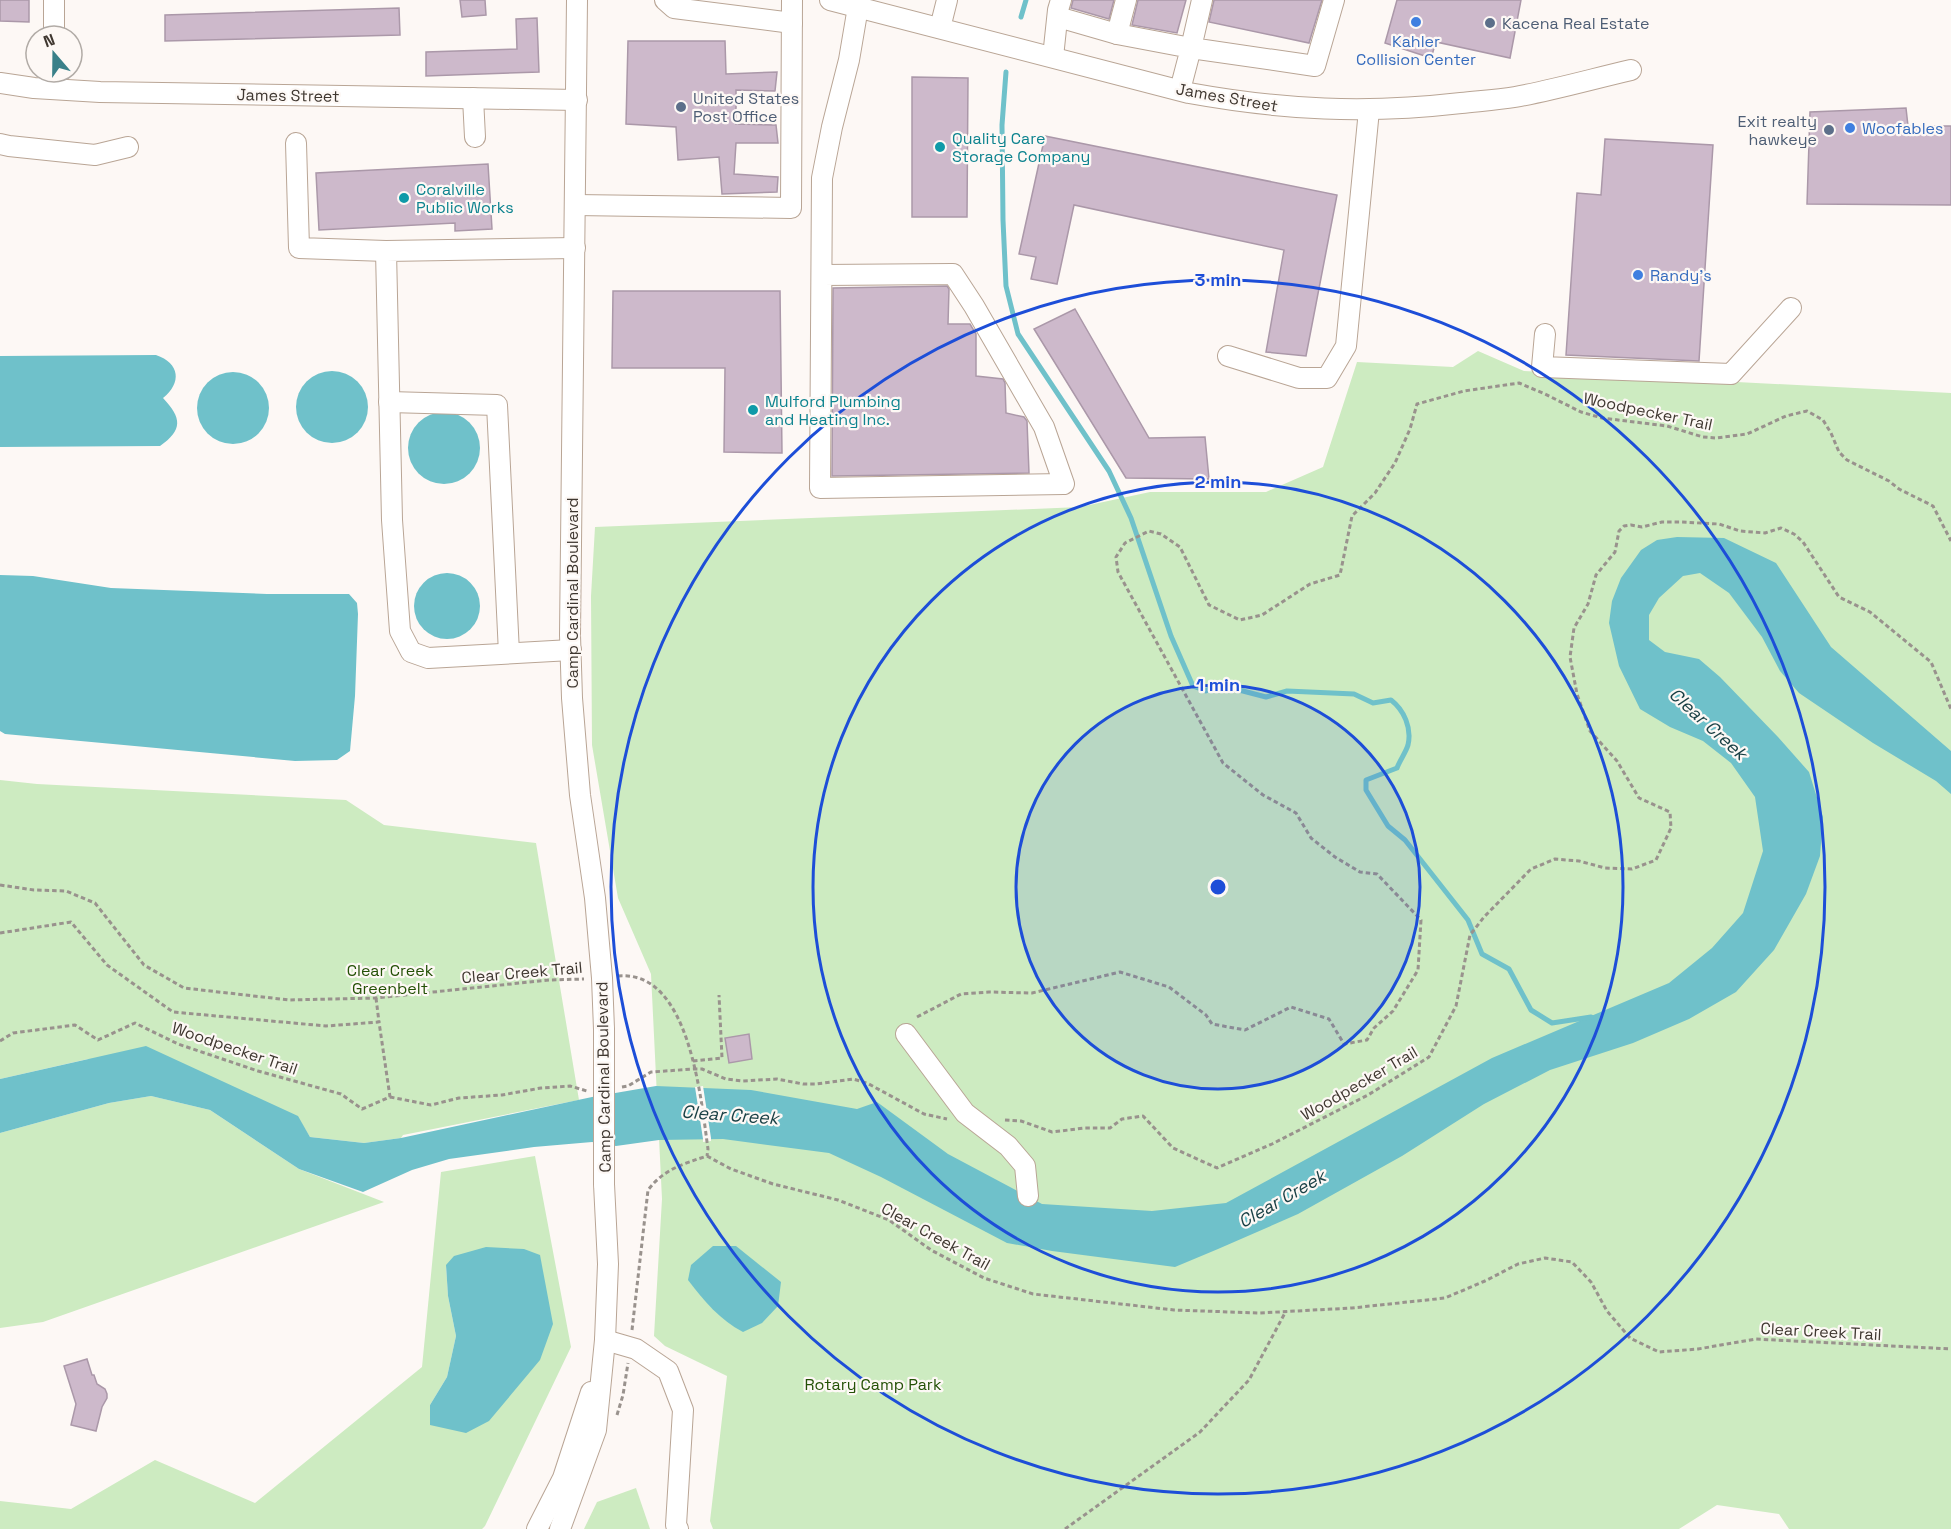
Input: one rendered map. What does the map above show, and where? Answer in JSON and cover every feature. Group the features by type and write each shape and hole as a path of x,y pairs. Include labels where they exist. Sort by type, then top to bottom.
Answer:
{"street":[{"path":"54,0 54,24"},
{"name":"Camp Cardinal Boulevard","path":"577,0 572,698 580,795 595,898 603,978 604,1184 608,1264 605,1340"},
{"path":"665,0 674,8 792,23"},
{"path":"575,205 791,208 792,0"},
{"path":"940,28 947,0"},
{"path":"1117,34 1126,0"},
{"path":"1180,90 1202,0"},
{"path":"1053,57 1059,9 1117,34 1191,48 1315,66 1334,0"},
{"path":"822,275 953,274 1044,426 1064,484 820,488 822,178 849,60 846,3"},
{"name":"James Street","path":"846,3 1180,90 1239,102 1289,108 1369,110 1415,108 1515,97 1631,70"},
{"name":"James Street","path":"0,83 24,82"},
{"name":"James Street","path":"67,84 100,92 577,100"},
{"path":"472,98 475,137"},
{"path":"1228,356 1299,378 1327,378 1346,346 1369,110"},
{"path":"296,142 299,248 386,251 575,248"},
{"path":"0,144 95,155 128,147"},
{"path":"386,251 392,520 400,631 411,652 428,658 571,650"},
{"path":"1545,334 1542,367 1731,374 1791,308"},
{"path":"389,402 496,405 509,653"},
{"path":"906,1034 965,1113 1008,1146 1025,1166 1028,1196"},
{"path":"537,1529 563,1478 585,1413 605,1340"},
{"path":"560,1529 596,1430 605,1340"},
{"path":"605,1340 636,1349 668,1371 680,1401 683,1410 676,1525 678,1529"}],"path":[{"name":"Woodpecker Trail","path":"917,1017 961,994 1032,993 1120,972 1169,987 1206,1015 1212,1024 1245,1030 1291,1007 1329,1019 1344,1044 1367,1040 1374,1028 1394,1011 1418,970 1421,920 1377,874 1360,872 1335,857 1311,838 1296,813 1263,795 1222,763 1118,572 1116,557 1125,543 1149,531 1161,534 1180,547 1209,605 1240,620 1262,615 1310,584 1340,575 1352,516 1375,493 1395,463 1410,429 1417,404 1464,391 1519,383 1581,412 1602,418 1667,426 1703,437 1716,438 1747,434 1786,416 1807,411 1822,420 1831,433 1839,452 1847,460 1933,506 1951,541"},
{"name":"Woodpecker Trail","path":"1003,1120 1021,1121 1052,1132 1110,1128 1122,1119 1143,1116 1173,1148 1217,1168 1272,1144 1368,1095 1430,1057 1456,1006 1470,935 1484,917 1531,869 1555,859 1580,861 1605,868 1632,869 1656,860 1671,828 1670,812 1639,798 1617,761 1590,731 1577,694 1570,657 1574,628 1588,604 1596,575 1615,552 1619,531 1624,526 1642,527 1662,522 1680,522 1719,524 1740,531 1765,533 1781,528 1794,534 1803,542 1839,597 1869,612 1931,662 1951,709"},
{"name":"Clear Creek Trail","path":"0,885 34,891 66,891 95,903 144,964 184,988 289,1000 376,998 549,980 627,975 643,979 661,993 677,1016 689,1043 699,1087 707,1156 742,1173 773,1184 838,1200 889,1220 931,1250 984,1278 1033,1294 1174,1310 1259,1313 1352,1308 1445,1298 1518,1264 1545,1258 1572,1262 1591,1282 1607,1311 1630,1338 1659,1352 1698,1349 1756,1338 1951,1349"},
{"name":"Woodpecker Trail","path":"0,933 71,922 107,965 173,1012 326,1026 379,1022"},
{"path":"693,1061 722,1058 719,995"},
{"path":"376,998 390,1097 431,1105 459,1098 502,1095 540,1088 570,1086 593,1093"},
{"name":"Woodpecker Trail","path":"0,1041 13,1033 75,1025 98,1040 135,1023 178,1044 258,1071 341,1094 362,1110 390,1097"},
{"path":"617,1089 628,1086 651,1072 694,1069 702,1069 726,1079 743,1081 777,1079 816,1084 853,1078 867,1083 924,1114 954,1121 965,1113"},
{"path":"661,1175 707,1156"},
{"path":"1065,1529 1200,1432 1249,1380 1286,1311"}],"green space":[{"name":"Rotary Camp Park","path":"1478,351 1524,371 1951,393 1951,1529 1789,1529 1779,1514 1717,1505 1679,1529 713,1529 710,1521 727,1376 665,1346 654,1336 662,1199 651,974 618,898 592,745 591,596 595,527 1080,507 1150,492 1266,492 1323,467 1357,362 1453,367"},
{"name":"Clear Creek Greenbelt","path":"0,780 37,784 346,800 384,825 536,843 579,1100 403,1135 401,1138 364,1143 310,1137 297,1116 88,1059 0,1079"},
{"path":"151,1096 210,1110 299,1169 384,1202 43,1322 0,1328 0,1133 109,1103"},
{"path":"535,1156 571,1347 482,1529 0,1529 0,1501 71,1509 155,1460 255,1503 422,1367 441,1172","holes":["446,1265 489,1421 430,1405 447,1377 456,1336 448,1296"]},
{"path":"636,1488 650,1529 584,1529 597,1502"}],"water":[{"path":"156,355 170,363 176,374 173,386 163,398 174,412 176,429 173,435 160,446 0,447 0,356"},
{"path":"325,371 339,371 358,381 368,400 368,414 358,433 339,443 325,443 306,433 296,414 296,400 306,381"},
{"path":"226,372 240,372 259,382 269,401 269,415 259,434 240,444 226,444 207,434 197,415 197,401 207,382"},
{"path":"437,412 451,412 470,422 480,441 480,455 470,474 451,484 437,484 418,474 408,455 408,441 418,422"},
{"name":"Clear Creek","path":"1677,537 1724,538 1776,563 1831,647 1951,751 1951,794 1936,781 1873,743 1799,693 1780,671 1762,637 1729,593 1700,573 1683,576 1659,598 1649,615 1649,640 1665,652 1699,659 1720,677 1809,772 1823,817 1820,856 1806,894 1774,950 1736,992 1689,1019 1633,1043 1550,1070 1484,1104 1402,1156 1298,1214 1175,1267 1007,1243 881,1177 829,1153 723,1139 659,1140 616,1146 592,1142 534,1147 449,1159 412,1170 363,1192 299,1169 210,1110 151,1096 109,1103 0,1133 0,1079 146,1046 298,1116 310,1137 364,1143 401,1138 592,1097 656,1086 751,1090 857,1109 877,1102 948,1154 1042,1204 1152,1211 1226,1203 1492,1058 1669,983 1712,948 1743,913 1763,851 1755,797 1731,763 1703,741 1670,727 1640,709 1619,666 1609,623 1612,601 1621,578 1641,550 1657,540"},
{"path":"447,573 460,576 470,583 477,593 480,606 477,619 470,629 460,636 447,639 434,636 424,629 417,619 414,606 417,593 424,583 434,576"},
{"path":"0,575 33,576 111,588 267,594 349,594 357,603 358,614 350,751 337,760 295,761 5,734 0,731"},
{"path":"713,1246 736,1246 781,1282 778,1306 762,1323 743,1332 713,1309 688,1280 691,1265"},
{"path":"486,1247 524,1249 540,1255 553,1324 540,1360 489,1421 466,1433 430,1425 430,1405 447,1377 456,1336 448,1296 446,1265 454,1256"}],"pier":[{"path":"703,1086 711,1141 703,1142 695,1087"}],"building":[{"path":"0,0 29,0 29,22 0,21"},
{"path":"460,0 485,0 486,15 462,17"},
{"path":"1073,0 1114,0 1109,19 1071,8"},
{"path":"1138,0 1186,0 1177,33 1132,25"},
{"path":"1214,0 1322,0 1309,43 1209,22"},
{"path":"1397,0 1521,0 1510,58 1436,42 1431,58 1385,43"},
{"path":"399,8 400,35 165,41 165,15"},
{"path":"537,18 539,72 426,76 426,52 517,49 516,19"},
{"name":"United States Post Office","path":"628,41 725,41 726,74 777,72 775,91 736,90 736,124 776,125 778,143 736,143 734,174 778,177 777,192 722,194 719,157 678,160 676,127 626,124"},
{"name":"Quality Care Storage Company","path":"912,77 968,78 967,217 912,217"},
{"path":"1906,108 1908,126 1951,126 1951,205 1807,204 1810,112"},
{"path":"1045,136 1337,195 1306,356 1266,352 1284,250 1074,205 1057,284 1031,279 1036,257 1019,254"},
{"name":"Randy's","path":"1605,139 1713,145 1699,361 1566,355 1577,193 1601,195"},
{"name":"Coralville Public Works","path":"488,164 492,229 455,231 455,223 319,230 316,173"},
{"path":"947,286 949,289 948,324 970,324 976,334 976,376 1003,379 1006,413 1024,417 1027,421 1029,473 832,476 833,288"},
{"name":"Mulford Plumbing and Heating Inc.","path":"613,291 780,291 782,453 724,452 725,368 612,368"},
{"path":"1075,309 1149,438 1205,437 1209,479 1126,478 1034,329"},
{"path":"749,1034 752,1059 729,1063 725,1038"},
{"path":"87,1359 97,1384 105,1389 107,1394 96,1431 71,1425 76,1404 64,1366"}],"waterway":[{"path":"1021,17 1026,0"},
{"path":"1006,72 1002,125 1006,286 1018,334 1109,471 1131,518 1171,636 1193,686 1206,691 1216,684 1266,697 1287,691 1354,694 1373,703 1391,700 1406,720 1409,732 1408,745 1397,768 1366,780 1366,790 1388,826 1405,840 1468,920 1482,954 1509,969 1531,1010 1552,1023 1591,1017"}],"place":[{"name":"Kahler Collision Center","path":"1416,22"},
{"name":"Kacena Real Estate","path":"1490,23"},
{"name":"United States Post Office","path":"681,107"},
{"name":"Woofables","path":"1850,128"},
{"name":"Exit realty hawkeye","path":"1829,130"},
{"name":"Quality Care Storage Company","path":"940,147"},
{"name":"Coralville Public Works","path":"404,198"},
{"name":"Randy's","path":"1638,275"},
{"name":"Mulford Plumbing and Heating Inc.","path":"753,410"}]}
